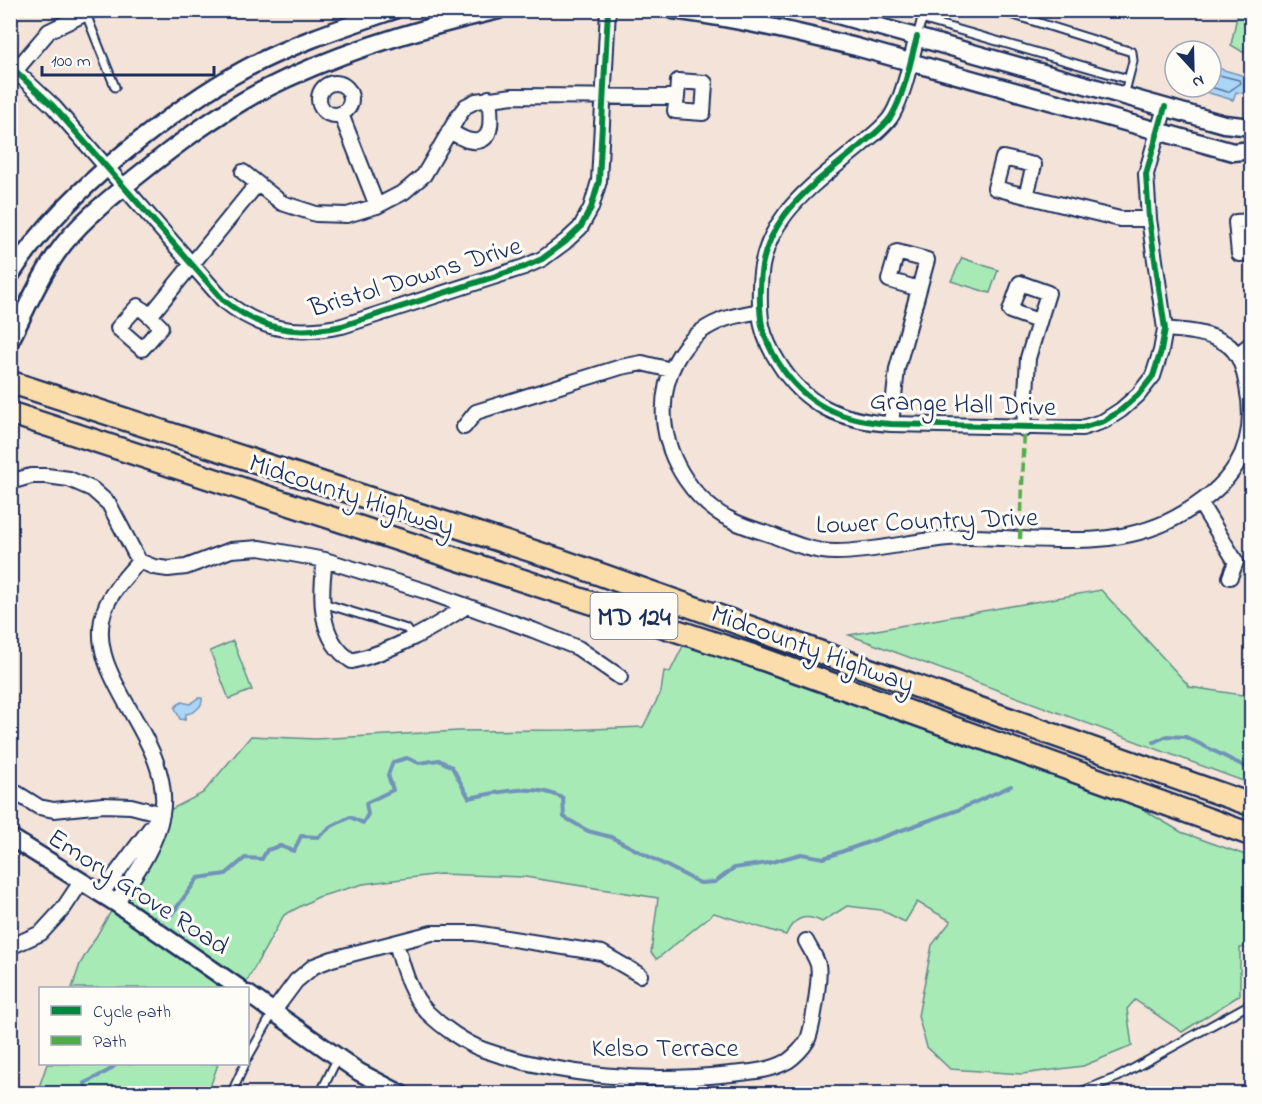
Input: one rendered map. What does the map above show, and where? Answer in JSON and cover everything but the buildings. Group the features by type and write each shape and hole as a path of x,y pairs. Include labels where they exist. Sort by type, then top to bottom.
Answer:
{"main road":[{"name":"Midcounty Highway","path":"10,382 557,559 1251,805"},
{"name":"Midcounty Highway","path":"10,413 751,655 1251,835"},
{"path":"10,427 21,427 38,422"}],"street":[{"path":"10,276 33,241 51,221 107,168 182,108 246,68 314,39 394,10"},
{"path":"10,341 57,254 89,218 124,187 197,130 233,107 294,75 388,41 499,10"},
{"name":"Bristol Downs Drive","path":"13,68 53,106 223,300 264,324 286,331 320,331 342,326 542,260 580,228 591,208 599,181 608,10"},
{"path":"673,10 767,26 910,62 1233,152 1251,150"},
{"path":"819,10 1224,124 1251,127"},
{"path":"13,68 49,31 90,12"},
{"name":"Grange Hall Drive","path":"916,37 901,94 892,116 798,197 782,217 764,253 760,274 760,311 762,331 772,352 786,375 801,391 820,406 843,416 865,422 891,424 1024,429 1082,428 1104,421 1138,395 1153,376 1165,329 1149,219 1146,174 1165,107"},
{"path":"243,172 282,203 316,214 347,214 377,206 404,192 424,175 466,106 476,101 513,96 677,97"},
{"path":"449,131 467,140 476,141 484,137 490,130 492,122 489,98"},
{"path":"341,114 377,206"},
{"path":"150,316 257,184"},
{"path":"1026,196 1120,219 1149,219"},
{"path":"1251,221 1236,222 1239,254 1251,253"},
{"path":"891,424 897,369 919,289"},
{"name":"Lower Country Drive","path":"760,311 723,319 702,329 684,347 671,370 663,406 666,436 676,464 697,494 714,509 733,521 804,547 835,552 965,537 1072,541 1104,539 1138,532 1173,519 1200,503 1226,481 1240,461 1249,436 1250,402 1244,371 1237,355"},
{"path":"1024,429 1028,358 1038,321"},
{"path":"1165,329 1213,337 1226,344 1237,355 1251,343"},
{"path":"464,427 476,412 621,367 642,363 671,370"},
{"path":"10,482 47,476 69,479 92,489 109,504 140,561 154,567 177,569 231,550 260,548 325,560 428,592 578,648 620,676"},
{"path":"1200,503 1236,562 1230,577"},
{"path":"325,560 321,602 331,639 341,655 352,661 370,657 413,638 467,606"},
{"path":"116,903 148,853 162,814 161,779 156,759 112,675 101,638 105,608 140,561"},
{"path":"10,789 39,807 54,810 103,805 131,806 162,814"},
{"path":"101,894 146,832 162,814"},
{"name":"Emory Grove Road","path":"10,837 116,903 238,987"},
{"path":"10,948 41,933 63,909 81,882"},
{"path":"273,1012 296,981 314,966 332,959 432,933 476,933 602,953 640,975"},
{"name":"Kelso Terrace","path":"396,943 407,980 415,996 428,1013 458,1036 482,1049 508,1057 564,1069 621,1077 711,1076 770,1070 790,1060 807,1041 813,1017 819,966 806,941"},
{"path":"249,995 358,1072 401,1094"},
{"path":"619,1094 621,1077"}],"lane":[{"path":"916,37 924,10"},
{"path":"998,10 1132,52 1133,61 1124,96"},
{"path":"90,12 115,87"},
{"path":"921,19 1128,78"},
{"path":"321,602 407,629 413,638"},
{"path":"1075,1094 1118,1077 1251,1003"},
{"path":"249,1055 273,1012"},
{"path":"320,1094 338,1057"},
{"path":"231,1094 245,1065"}],"green space":[{"path":"1238,11 1251,11 1251,57 1231,45"},
{"path":"962,258 998,270 990,293 951,281"},
{"path":"1101,590 1190,687 1242,695 1251,688 1251,784 849,635"},
{"path":"689,634 1090,778 1181,832 1251,857 1251,954 1247,947 1240,948 1240,995 1182,1032 1135,1000 1127,1009 1132,1046 1083,1066 1022,1074 950,1069 927,1047 918,1016 932,945 951,921 917,902 905,922 881,910 847,906 822,922 810,918 800,919 792,925 786,935 714,913 657,959 651,953 658,898 525,877 440,874 363,884 318,897 284,915 244,987 72,987 80,964 116,903 162,814 203,793 251,736 315,739 459,731 643,727 661,692 664,671 670,672"},
{"path":"233,641 252,690 229,699 210,651"},
{"path":"47,1065 218,1065 208,1093 37,1093"}],"water":[{"path":"1223,70 1251,78 1247,94 1236,92 1233,100 1223,97"},
{"path":"202,698 199,707 186,714 185,720 180,719 175,708 177,705 182,702 190,704"}],"waterway":[{"path":"1154,742 1167,736 1186,737 1252,770"},
{"path":"172,914 198,878 226,874 245,858 262,859 267,850 280,846 294,851 301,836 318,837 332,826 350,817 363,823 368,814 366,803 393,790 388,775 393,762 407,758 419,763 439,760 452,767 469,798 516,790 540,791 563,798 564,817 588,831 611,837 700,883 715,882 734,868 768,863 801,854 824,858 958,810 1011,786"},
{"path":"87,1094 85,1083 116,1065"}],"marked path":[{"path":"1020,539 1024,429"}],"cycle path":[{"path":"10,66 53,106 223,300 251,318 279,328 325,329 342,326 524,267 542,259 580,228 591,208 599,181 608,10"},
{"path":"917,37 904,87 889,119 877,132 807,190 792,206 779,223 769,242 762,264 760,309 768,343 778,362 800,390 826,408 841,415 891,424 1082,428 1104,421 1138,395 1153,376 1165,329 1149,219 1146,174 1165,107"}]}
